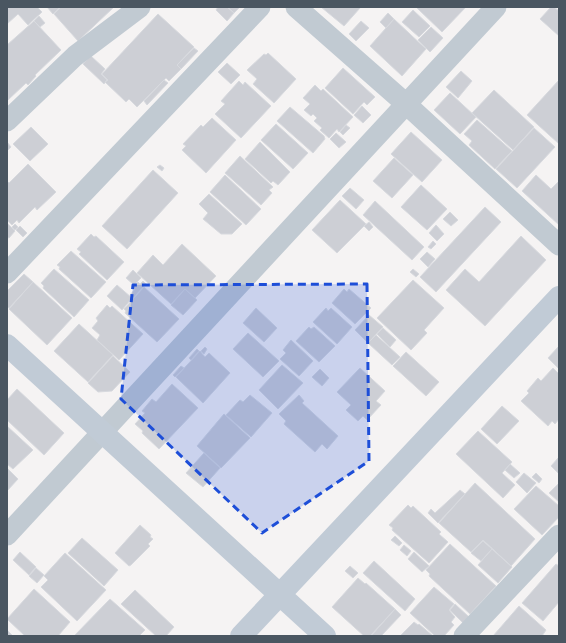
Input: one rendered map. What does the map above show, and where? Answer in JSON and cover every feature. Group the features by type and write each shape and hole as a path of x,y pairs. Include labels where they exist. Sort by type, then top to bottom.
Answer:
{"street":[{"path":"7,121 75,56 140,7"},
{"path":"7,272 260,7"},
{"path":"296,7 405,103 559,245"},
{"path":"7,535 103,433 405,103 496,7"},
{"path":"241,636 559,297"},
{"path":"7,345 325,636"},
{"path":"464,636 559,535"}],"highlighted area":[{"path":"367,284 369,461 262,533 121,399 133,285"}],"building":[{"path":"7,7 37,7 42,12 28,25 18,14 7,24"},
{"path":"47,7 60,7 53,14"},
{"path":"61,7 114,7 78,41 54,14"},
{"path":"218,7 227,7 234,13 227,21 216,10"},
{"path":"228,7 240,7 234,13"},
{"path":"321,7 359,7 360,8 344,26"},
{"path":"466,7 442,32 417,8"},
{"path":"551,7 554,7 559,11 559,36 540,19"},
{"path":"413,10 430,26 419,37 402,22"},
{"path":"388,13 394,19 386,28 380,22"},
{"path":"158,14 194,47 177,65 181,69 169,81 166,78 137,107 129,99 126,102 105,82 108,80 102,74"},
{"path":"39,16 45,23 40,27 34,21"},
{"path":"394,19 426,49 402,76 370,46"},
{"path":"34,21 61,50 35,75 36,76 28,85 26,83 8,100 7,45"},
{"path":"361,21 369,28 356,41 349,34"},
{"path":"431,27 443,38 430,52 418,40"},
{"path":"194,48 198,51 181,69 177,65"},
{"path":"268,53 296,79 274,103 253,84 257,79 247,70 264,54 266,55"},
{"path":"91,56 105,69 101,74 107,80 104,84 83,64"},
{"path":"227,63 240,75 231,84 218,72"},
{"path":"343,68 375,97 367,105 364,102 353,114 325,88"},
{"path":"461,71 472,81 458,98 446,87"},
{"path":"164,80 168,83 147,105 144,101"},
{"path":"559,80 559,142 558,143 527,115"},
{"path":"239,81 243,85 245,82 271,106 241,138 215,114 225,104 221,101"},
{"path":"315,85 321,91 323,89 353,117 339,132 337,129 329,138 320,130 322,128 314,121 317,118 313,114 311,116 304,110 310,104 303,98"},
{"path":"494,90 534,127 513,150 472,113"},
{"path":"450,93 476,117 460,134 434,110"},
{"path":"362,106 371,115 363,123 354,115"},
{"path":"290,107 324,136 325,139 313,153 277,121"},
{"path":"212,118 236,140 206,173 182,150 186,146 183,144 201,125 203,127"},
{"path":"477,120 512,151 495,169 469,145 472,141 464,134"},
{"path":"276,124 308,153 293,169 261,140"},
{"path":"346,125 350,128 343,135 340,132"},
{"path":"31,127 48,144 30,161 13,144"},
{"path":"534,128 555,147 517,188 496,169"},
{"path":"411,132 442,160 422,182 391,154"},
{"path":"336,133 346,142 339,148 330,139"},
{"path":"7,142 11,147 7,151"},
{"path":"260,142 290,172 278,185 273,181 271,183 245,159"},
{"path":"240,156 273,187 269,190 272,193 261,205 225,173"},
{"path":"394,158 413,175 392,198 373,181"},
{"path":"28,164 56,192 37,210 35,207 19,223 17,220 12,225 7,220 7,181 9,183"},
{"path":"160,165 164,168 162,171 157,167"},
{"path":"153,170 178,193 127,249 102,226"},
{"path":"225,175 261,209 246,225 210,192"},
{"path":"536,175 551,189 559,181 559,225 522,191"},
{"path":"421,185 447,209 427,230 401,207"},
{"path":"350,188 364,200 356,209 342,196"},
{"path":"209,194 242,224 232,234 221,234 203,219 208,213 199,204"},
{"path":"340,200 366,224 337,253 312,230"},
{"path":"375,201 424,247 412,260 363,215"},
{"path":"485,207 501,222 436,292 420,277"},
{"path":"450,212 458,220 451,226 443,219"},
{"path":"369,222 373,227 369,231 364,226"},
{"path":"7,223 15,231 9,238 7,237"},
{"path":"15,224 18,227 15,230 12,227"},
{"path":"436,225 444,234 437,241 429,233"},
{"path":"20,226 27,233 23,237 16,230"},
{"path":"91,234 94,237 96,236 124,262 107,280 79,254 81,252 77,249"},
{"path":"521,236 546,260 485,326 446,290 465,269 479,282"},
{"path":"433,241 436,244 431,249 428,247"},
{"path":"182,244 216,276 195,298 185,289 171,304 137,273 153,255 163,265"},
{"path":"71,251 106,282 91,298 59,269 60,267 57,265"},
{"path":"427,252 435,259 428,267 420,259"},
{"path":"54,269 89,300 74,317 43,288 44,286 41,283"},
{"path":"413,269 419,274 416,277 410,272"},
{"path":"133,270 141,278 134,285 126,278"},
{"path":"24,274 33,282 9,308 7,306 7,291"},
{"path":"413,280 444,308 424,330 427,333 411,350 377,318"},
{"path":"143,281 146,284 133,298 130,295 135,289 133,287 138,282 140,284"},
{"path":"33,282 72,318 47,345 9,309"},
{"path":"117,285 132,298 122,310 107,296"},
{"path":"144,287 179,319 157,342 125,313 126,311 124,309"},
{"path":"185,289 197,300 183,315 171,305"},
{"path":"344,289 347,292 349,289 371,308 355,324 332,303"},
{"path":"107,305 110,308 112,306 143,334 119,360 97,340 100,335 92,328 98,321 96,318"},
{"path":"256,308 277,328 264,342 243,323"},
{"path":"326,308 328,311 331,308 352,327 337,344 313,322"},
{"path":"369,315 383,327 368,343 355,330"},
{"path":"79,324 113,355 88,382 54,351"},
{"path":"309,327 311,329 314,327 335,346 319,362 296,341"},
{"path":"383,328 396,340 390,347 377,334"},
{"path":"248,333 279,361 263,377 233,349"},
{"path":"376,335 400,357 392,365 368,343"},
{"path":"291,340 313,361 299,376 280,359 286,353 283,350"},
{"path":"559,346 559,369 548,358"},
{"path":"205,347 207,349 204,354 201,351"},
{"path":"197,349 199,351 191,360 189,358"},
{"path":"200,351 205,357 209,353 230,373 203,403 176,377"},
{"path":"406,352 439,382 426,396 393,366"},
{"path":"113,356 130,372 112,391 98,392 88,383"},
{"path":"282,365 303,383 278,409 259,390"},
{"path":"181,366 184,368 175,377 173,375"},
{"path":"360,368 385,391 376,401 381,405 367,420 363,416 358,421 346,410 351,405 337,392"},
{"path":"553,368 559,374 559,419 555,424 552,421 548,426 521,401 529,393 527,391 538,378 541,381"},
{"path":"320,369 329,378 322,386 312,377"},
{"path":"172,384 198,408 159,449 135,424 145,413 142,411 152,399 156,402"},
{"path":"17,389 64,433 44,455 7,420 7,400"},
{"path":"250,395 272,413 251,437 226,415 240,400 243,402"},
{"path":"299,395 304,401 302,403 338,436 327,449 322,444 315,452 284,424 286,421 279,414"},
{"path":"502,406 519,421 497,444 481,429"},
{"path":"224,414 250,438 221,468 197,446"},
{"path":"7,426 33,450 13,469 7,464"},
{"path":"478,431 512,462 502,473 515,485 503,498 456,454"},
{"path":"204,453 220,468 203,487 186,473"},
{"path":"559,457 559,474 551,466"},
{"path":"510,464 520,473 514,478 505,470"},
{"path":"7,468 18,479 7,491"},
{"path":"524,473 536,483 527,493 516,482"},
{"path":"536,473 542,479 539,483 532,477"},
{"path":"475,483 535,539 511,566 483,540 471,552 439,523"},
{"path":"559,483 559,502 549,493"},
{"path":"536,486 559,506 559,517 542,535 514,509"},
{"path":"460,490 465,494 438,523 428,513 431,509 435,513"},
{"path":"408,505 411,508 413,506 441,532 439,534 448,542 429,563 392,530 393,528 389,525"},
{"path":"140,525 151,535 150,537 153,539 148,544 150,546 129,566 115,553"},
{"path":"395,536 402,543 399,546 391,540"},
{"path":"82,538 118,570 104,586 68,553"},
{"path":"483,541 492,549 481,561 471,553"},
{"path":"450,544 496,586 470,614 429,576 430,574 426,570"},
{"path":"404,545 411,551 407,556 400,550"},
{"path":"492,549 512,567 498,583 478,565"},
{"path":"20,552 36,567 29,575 13,560"},
{"path":"414,552 429,566 422,572 408,559"},
{"path":"65,553 106,590 77,621 41,587 48,580 44,576"},
{"path":"374,561 415,599 405,611 363,573"},
{"path":"556,564 559,566 559,602 543,621 522,603"},
{"path":"350,566 358,573 353,578 345,571"},
{"path":"36,568 44,575 37,583 29,576"},
{"path":"358,578 365,584 366,583 395,609 370,636 364,636 332,607"},
{"path":"434,587 454,604 449,610 455,617 451,622 454,625 444,636 435,636 410,613"},
{"path":"34,589 70,622 58,636 25,636 7,619"},
{"path":"135,590 174,627 166,636 156,636 121,604"},
{"path":"110,599 145,630 139,636 74,636"},
{"path":"455,604 469,617 463,623 450,610"},
{"path":"519,606 546,630 542,636 493,636"},
{"path":"395,609 401,615 381,636 371,636"},
{"path":"414,622 418,625 419,624 433,636 400,636"},
{"path":"7,630 13,636 7,636"}]}
